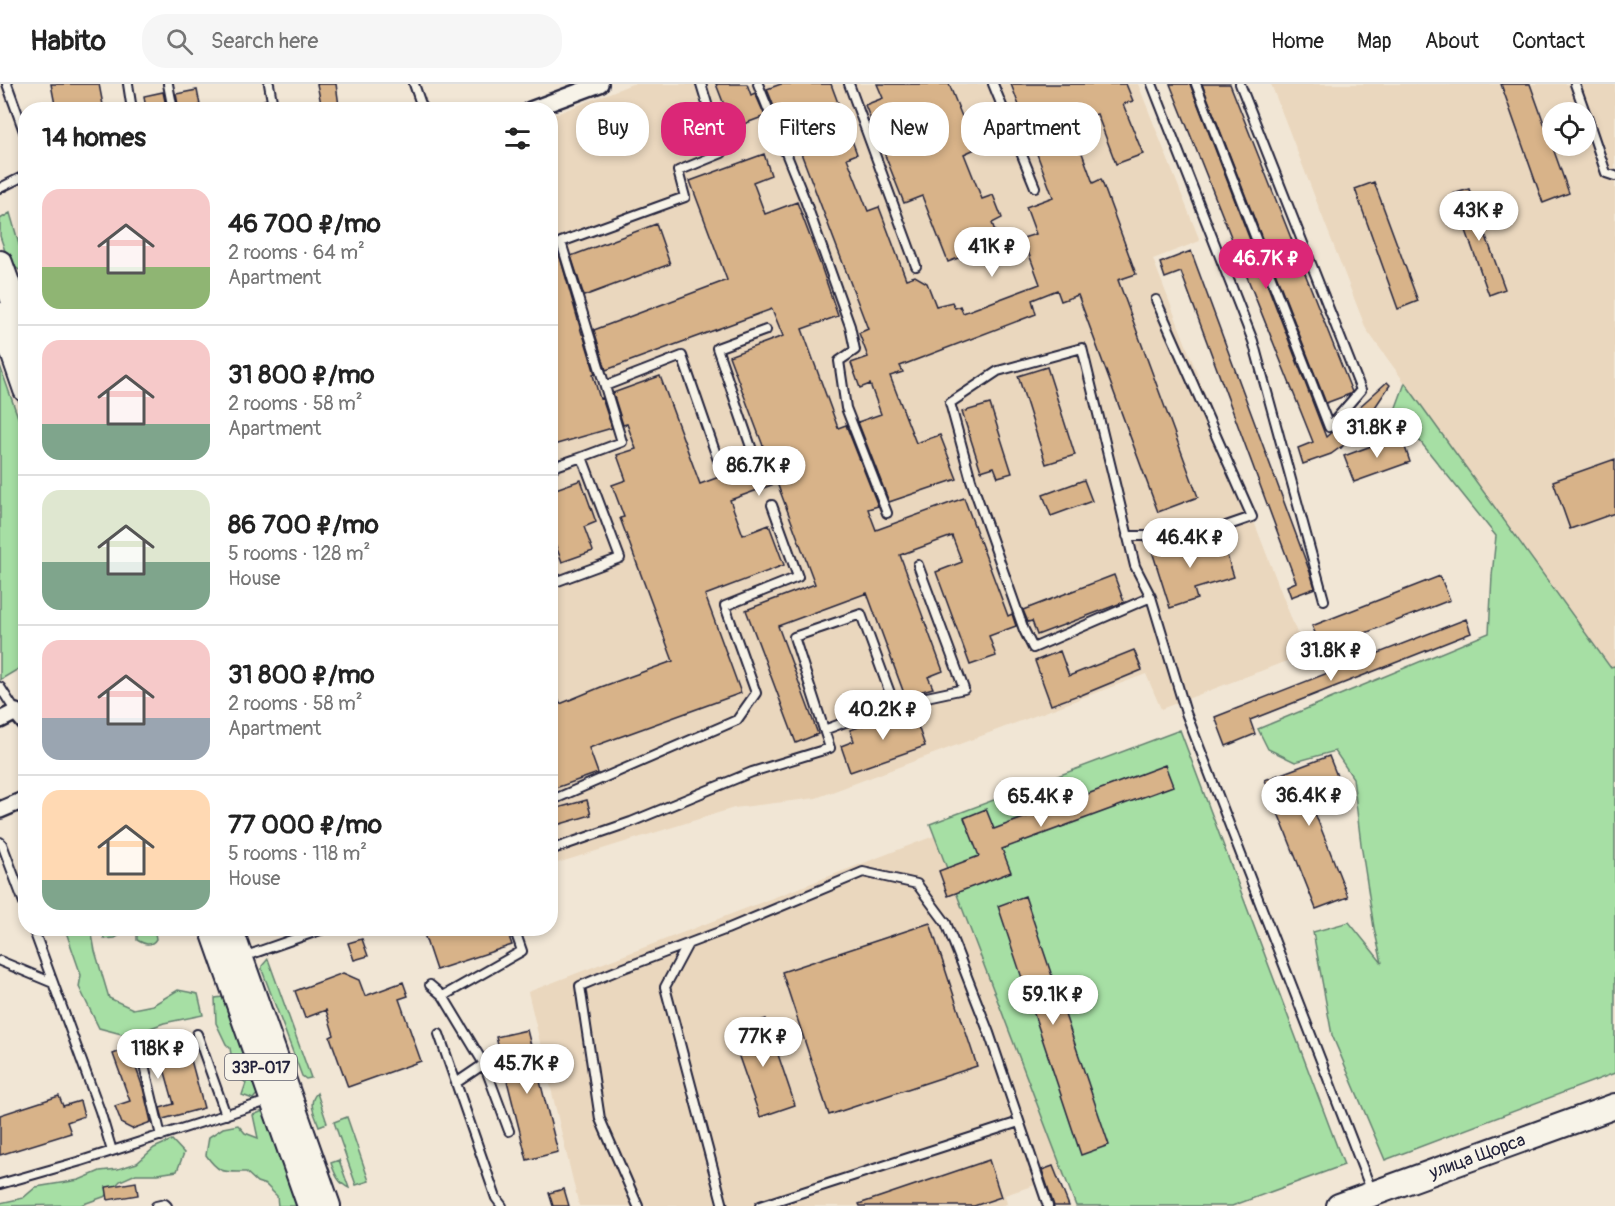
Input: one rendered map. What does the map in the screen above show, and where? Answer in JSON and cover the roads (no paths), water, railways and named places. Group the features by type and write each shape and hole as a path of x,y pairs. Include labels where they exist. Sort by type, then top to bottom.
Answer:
{"main road":[{"path":"0,263 18,346"},
{"path":"10,303 18,319"},
{"name":"33Р-017","path":"215,936 310,1206"},
{"name":"33Р-017","path":"233,936 328,1206"},
{"name":"улица Щорса","path":"1339,1206 1613,1109"}],"street":[{"path":"552,102 600,84"},
{"path":"0,720 18,718"},
{"path":"0,810 18,802"}],"lane":[{"path":"7,84 18,115"},
{"path":"128,84 131,102"},
{"path":"168,84 171,102"},
{"path":"269,84 270,102"},
{"path":"414,84 420,102"},
{"path":"558,465 622,442 561,242 685,197 678,171 722,153 701,84"},
{"path":"758,84 805,200 850,326 855,350 839,362 846,408 887,513"},
{"path":"849,84 916,266"},
{"path":"993,84 1035,187"},
{"path":"1152,84 1253,341 1324,600"},
{"path":"1196,84 1329,428 1361,390 1240,84"},
{"path":"1575,84 1581,102"},
{"path":"1596,144 1606,173 1615,176"},
{"path":"0,188 18,179"},
{"path":"1127,536 1197,536 1252,518 1156,300"},
{"path":"605,386 682,356 719,463 752,450 717,348 766,330"},
{"path":"1151,597 1033,648 1024,630 971,480 950,403 998,371 1082,348 1135,566 1151,597 1186,713 1373,1194"},
{"path":"558,581 620,558 582,457"},
{"path":"558,798 737,720 756,693 725,606 798,577 772,505"},
{"path":"824,730 894,704 963,689 918,565"},
{"path":"558,847 631,822 752,772 830,748 794,638 861,614 894,704"},
{"path":"0,687 18,714"},
{"path":"0,842 18,887"},
{"path":"638,1206 600,1119 580,986 863,872 917,884 946,922 971,984 1048,1206"},
{"path":"36,936 100,1111 112,1151"},
{"path":"241,958 303,936"},
{"path":"443,996 522,951 517,936"},
{"path":"688,944 665,987 723,1206"},
{"path":"0,961 53,983"},
{"path":"430,985 443,996 484,1064 509,1131"},
{"path":"197,1034 226,1114"},
{"path":"439,1034 496,1198 501,1206"},
{"path":"456,1083 484,1064"},
{"path":"145,1069 160,1136"},
{"path":"0,1184 272,1100"},
{"path":"760,1206 1019,1122"},
{"path":"156,1206 165,1204 167,1206"}]}
